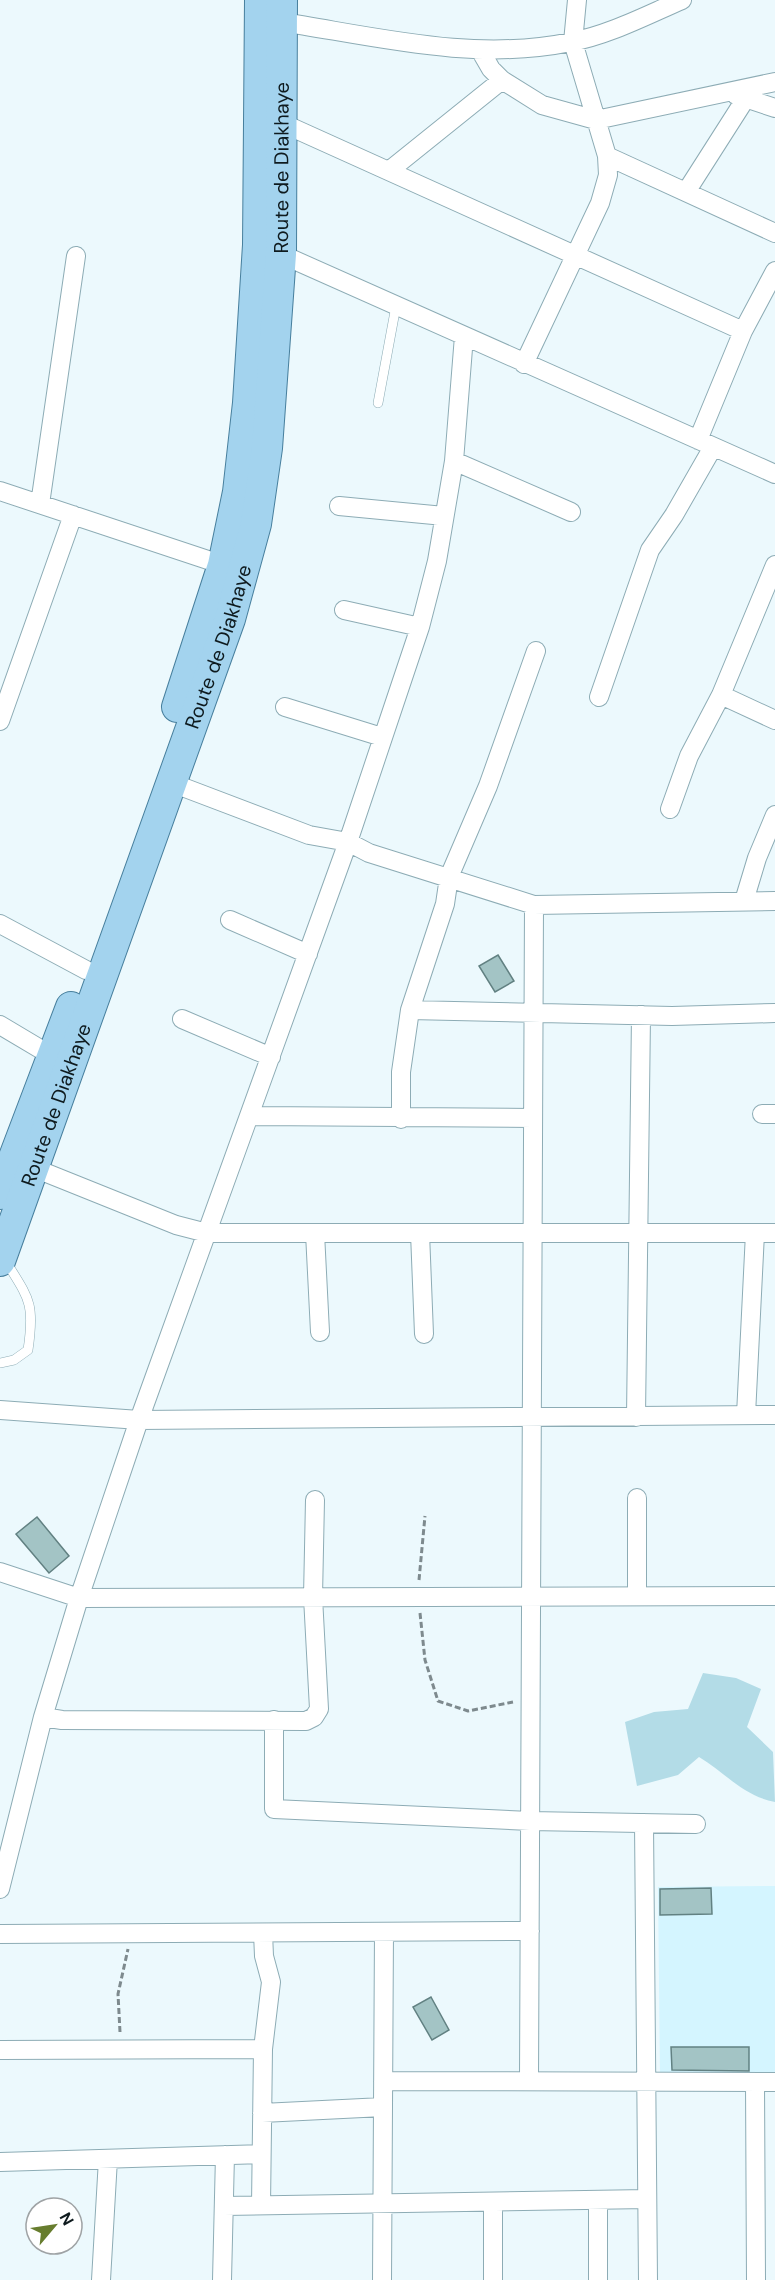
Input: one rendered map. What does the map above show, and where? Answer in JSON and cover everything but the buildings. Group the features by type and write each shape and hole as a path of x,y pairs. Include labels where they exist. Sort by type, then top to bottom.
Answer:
{"main road":[{"name":"Route de Diakhaye","path":"1,1258 230,619 256,524 267,448 269,250 260,0"},
{"name":"Route de Diakhaye","path":"0,1194 86,970 199,643 223,565 238,492 269,250 282,123 282,11"}],"street":[{"path":"524,363 577,256 600,203 608,175 607,156 573,42 577,0"},
{"path":"282,11 458,50 526,49 573,42 682,0"},
{"path":"480,50 491,69 502,80 542,105 596,120 775,82"},
{"path":"390,170 502,80"},
{"path":"726,92 775,108"},
{"path":"686,192 746,98"},
{"path":"282,123 350,156 390,170 743,330"},
{"path":"607,156 775,233"},
{"path":"269,250 774,472"},
{"path":"40,504 76,256"},
{"path":"599,697 650,550 674,515 705,443 743,330 775,271"},
{"path":"0,1889 43,1717 78,1598 139,1420 251,1116 348,842 420,627 437,561 454,461 464,336"},
{"path":"454,461 571,512"},
{"path":"0,491 223,565"},
{"path":"339,506 444,516"},
{"path":"0,721 7,678 73,515"},
{"path":"670,809 689,756 768,599 775,565"},
{"path":"344,610 420,627"},
{"path":"401,1119 401,1072 410,1011 444,904 449,878 488,786 536,651"},
{"path":"721,695 775,720"},
{"path":"285,706 382,737"},
{"path":"172,783 309,835 348,842 369,853 534,905 775,901"},
{"path":"744,902 757,858 775,815"},
{"path":"529,2081 534,905"},
{"path":"230,920 308,954"},
{"path":"0,924 86,970"},
{"path":"410,1011 642,1015 775,1013"},
{"path":"636,1417 642,1015"},
{"path":"182,1019 271,1057"},
{"path":"0,1025 52,1056"},
{"path":"251,1116 401,1119 533,1118"},
{"path":"34,1168 176,1226 207,1233 775,1233"},
{"path":"315,1233 320,1332"},
{"path":"420,1233 424,1334"},
{"path":"746,1415 755,1233"},
{"path":"0,1410 139,1420 775,1415"},
{"path":"637,1596 638,1498"},
{"path":"43,1717 62,1720 306,1721 314,1717 319,1709 313,1597 315,1500"},
{"path":"0,1572 78,1598 775,1596"},
{"path":"273,1720 274,1809 530,1821 696,1824"},
{"path":"644,1823 648,2280"},
{"path":"0,1934 530,1931"},
{"path":"382,2280 384,1932"},
{"path":"261,2205 263,2049 271,1982 264,1956 263,1933"},
{"path":"0,2049 263,2049"},
{"path":"383,2081 775,2082"},
{"path":"755,2082 756,2280"},
{"path":"262,2113 383,2107"},
{"path":"0,2162 261,2154"},
{"path":"222,2280 225,2156"},
{"path":"101,2280 108,2159"},
{"path":"224,2206 647,2199"},
{"path":"598,2200 598,2280"},
{"path":"493,2202 493,2280"}],"lane":[{"path":"378,404 396,306"},
{"path":"0,1363 14,1360 28,1350 32,1325 31,1303 1,1258"}],"path":[{"path":"425,1516 418,1596 425,1660 438,1701 468,1711 514,1702 530,1702"},
{"path":"120,2048 118,1994 132,1933"}],"shaded area":[{"path":"703,1673 736,1678 761,1689 747,1727 773,1752 775,1802 753,1795 699,1757 678,1775 637,1786 625,1722 654,1712 688,1709"},
{"path":"775,1886 775,2077 660,2078 658,1887"}]}
